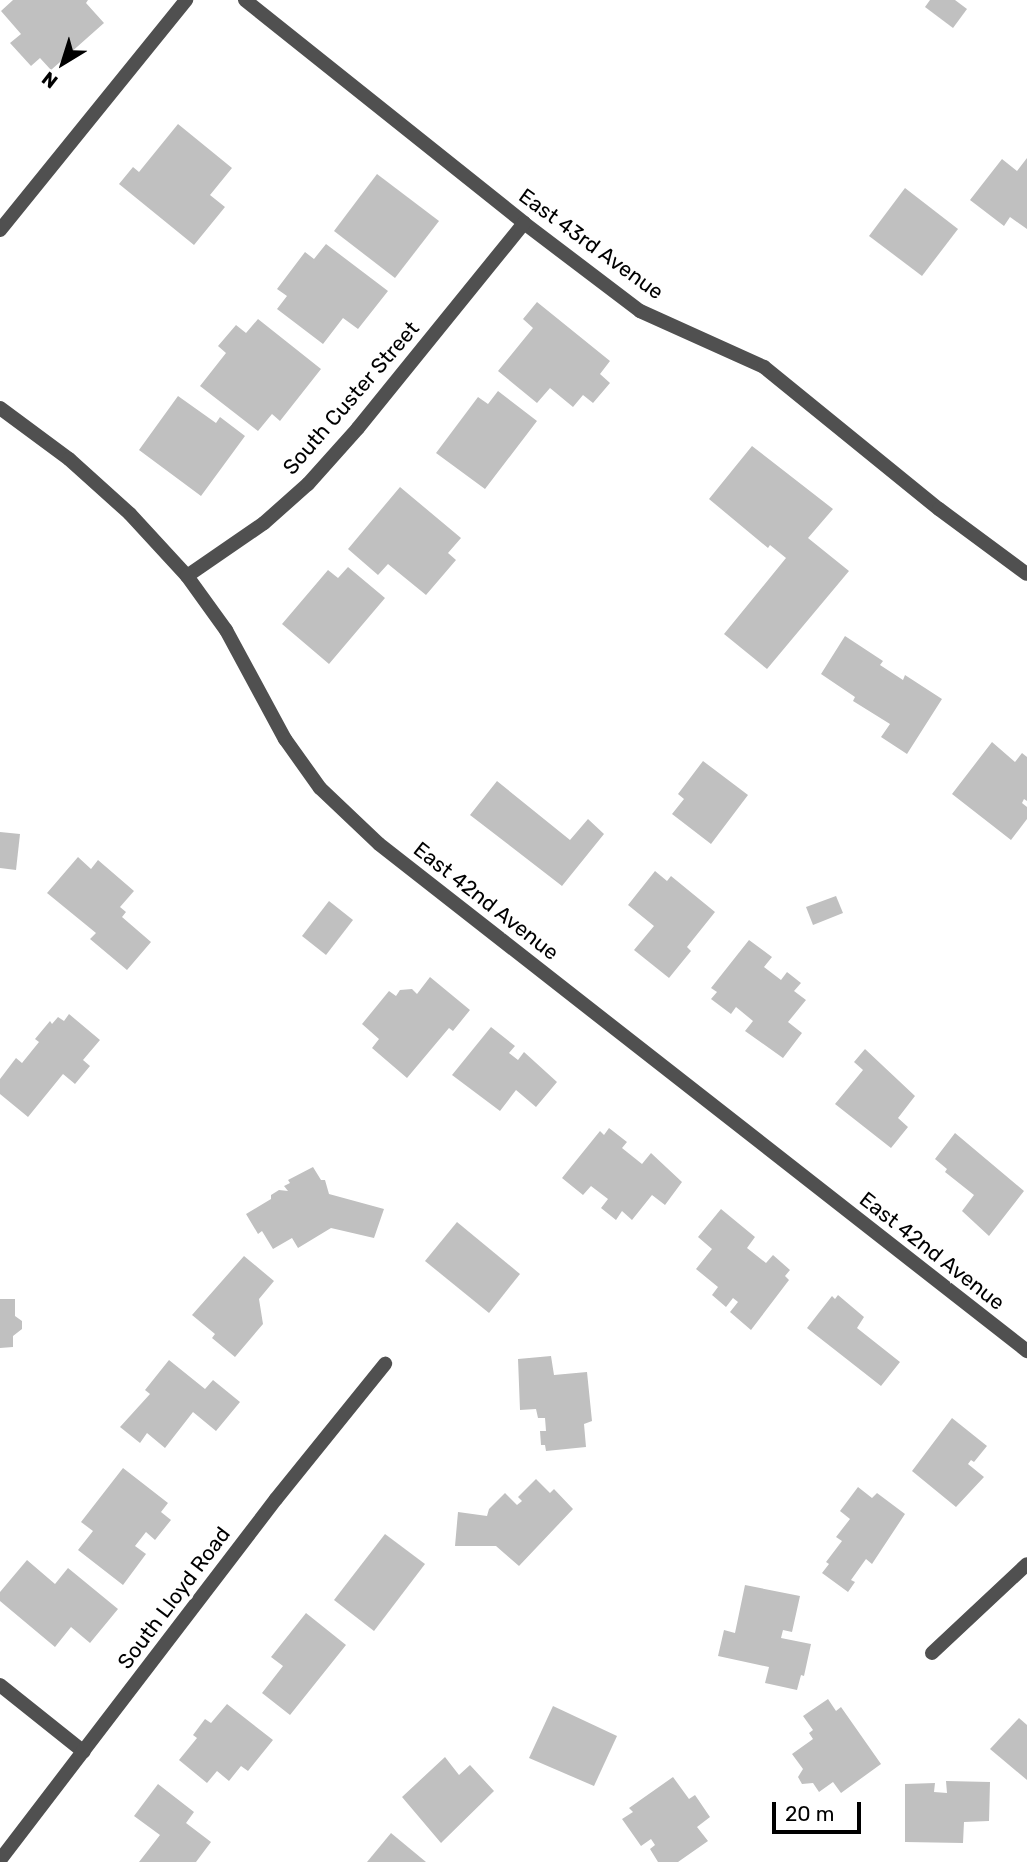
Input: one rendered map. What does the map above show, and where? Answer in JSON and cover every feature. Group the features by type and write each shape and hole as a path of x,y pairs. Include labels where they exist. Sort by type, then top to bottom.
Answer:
{"street":[{"path":"0,230 186,0"},
{"name":"East 43rd Avenue","path":"245,0 524,223 640,311 764,367 939,509 1027,575"},
{"name":"South Custer Street","path":"187,576 264,523 308,484 358,428 524,223"},
{"name":"East 42nd Avenue","path":"0,408 69,459 130,514 187,576 226,630 292,748 320,788 379,844 1027,1352"},
{"name":"South Lloyd Road","path":"0,1860 276,1499 385,1364"},
{"path":"932,1653 1027,1564"},
{"path":"0,1685 84,1752"}],"building":[{"path":"13,0 88,0 86,3 104,23 51,70 40,58 31,66 10,43 21,34 1,11"},
{"path":"930,0 955,0 967,9 953,28 925,7"},
{"path":"178,124 232,168 210,195 225,207 194,245 119,184 133,167 139,172"},
{"path":"1027,158 1027,229 1010,217 1004,226 970,200 1002,159 1017,171"},
{"path":"377,174 439,221 395,278 334,231"},
{"path":"905,188 958,229 922,276 869,236"},
{"path":"326,244 388,291 358,329 343,318 323,344 277,309 287,296 277,289 305,252 314,259"},
{"path":"537,302 610,361 600,374 610,383 593,403 583,395 573,407 550,388 537,403 498,371 533,328 523,319"},
{"path":"258,319 321,369 280,421 272,414 258,431 200,386 226,353 218,346 236,325 246,333"},
{"path":"498,391 537,421 485,489 436,453 478,397 488,404"},
{"path":"178,396 216,423 220,417 245,436 201,496 139,450"},
{"path":"752,446 833,509 808,538 849,571 767,669 724,634 786,558 770,545 768,548 709,499"},
{"path":"400,487 461,538 448,553 456,560 426,595 388,564 378,575 348,549"},
{"path":"348,567 385,598 329,664 282,624 328,570 338,578"},
{"path":"845,636 883,661 880,665 903,680 905,675 942,699 907,754 881,737 890,724 853,701 855,697 821,674"},
{"path":"992,742 1015,762 1022,753 1027,757 1027,801 1024,799 1022,803 1027,807 1027,819 1011,840 952,794"},
{"path":"703,761 748,795 711,844 672,814 684,799 678,794"},
{"path":"497,781 570,840 588,819 604,834 562,886 470,815"},
{"path":"0,832 20,834 16,870 0,868"},
{"path":"78,857 91,869 98,860 134,891 120,907 126,912 122,917 151,942 127,970 90,939 96,933 47,893"},
{"path":"655,871 667,881 671,876 715,912 687,947 691,951 669,978 634,950 654,926 628,905"},
{"path":"836,896 843,913 813,925 806,907"},
{"path":"329,901 353,920 326,955 302,936"},
{"path":"749,940 772,957 764,967 781,980 787,972 801,983 794,991 806,1000 788,1022 802,1033 783,1058 745,1031 753,1021 736,1007 731,1014 711,999 717,992 711,988"},
{"path":"430,977 470,1010 453,1031 449,1028 407,1078 372,1048 379,1039 362,1024 389,991 396,996 400,990 412,989 417,994"},
{"path":"69,1014 100,1040 83,1060 90,1066 75,1084 63,1074 28,1117 0,1094 0,1079 16,1058 22,1063 39,1042 35,1039 50,1021 52,1024 58,1017 64,1021"},
{"path":"491,1027 515,1046 509,1053 518,1060 524,1052 557,1082 536,1107 516,1090 500,1111 452,1075"},
{"path":"865,1049 915,1096 898,1118 908,1127 891,1148 835,1104 863,1070 854,1062"},
{"path":"609,1128 627,1142 622,1148 642,1164 651,1153 682,1182 665,1205 652,1195 632,1220 622,1211 616,1220 601,1208 608,1199 591,1186 583,1195 562,1178 600,1131 604,1135"},
{"path":"955,1133 1024,1191 989,1236 962,1211 974,1195 945,1172 947,1169 935,1159"},
{"path":"313,1167 321,1180 325,1180 329,1194 384,1209 374,1238 331,1228 298,1248 292,1238 273,1249 262,1231 258,1234 246,1214 271,1199 271,1195 279,1190 288,1191 284,1186 290,1183 288,1180"},
{"path":"721,1209 755,1237 747,1248 766,1263 773,1255 790,1270 785,1276 789,1280 751,1330 730,1312 738,1302 733,1298 726,1307 712,1295 718,1287 696,1269 712,1249 698,1237"},
{"path":"457,1222 520,1274 489,1313 425,1261"},
{"path":"244,1256 274,1281 259,1299 263,1324 235,1357 212,1338 215,1334 192,1315"},
{"path":"838,1295 864,1317 857,1328 900,1362 881,1386 807,1328 832,1296 835,1299"},
{"path":"0,1299 15,1299 15,1316 22,1321 22,1329 13,1336 13,1347 0,1348"},
{"path":"551,1356 554,1375 587,1372 592,1421 584,1424 586,1447 546,1451 545,1445 541,1445 540,1431 546,1431 545,1418 538,1418 536,1409 520,1410 518,1359"},
{"path":"169,1360 205,1389 213,1380 240,1402 216,1431 193,1412 165,1448 147,1433 140,1443 120,1427 150,1394 145,1390"},
{"path":"952,1418 987,1446 974,1462 971,1460 968,1464 984,1477 956,1507 912,1471"},
{"path":"123,1468 168,1503 161,1512 171,1520 155,1540 146,1532 135,1546 146,1554 123,1585 78,1550 93,1531 81,1522"},
{"path":"536,1479 550,1493 554,1489 573,1509 519,1566 496,1546 455,1546 458,1512 487,1516 489,1509 505,1493 517,1505 522,1501 518,1497"},
{"path":"858,1487 872,1498 877,1493 905,1514 872,1564 866,1559 851,1580 855,1582 848,1592 822,1573 829,1564 826,1562 842,1541 836,1537 850,1519 840,1511"},
{"path":"385,1534 425,1564 374,1631 334,1600"},
{"path":"27,1560 55,1584 68,1568 118,1609 90,1643 71,1627 55,1647 0,1601 0,1592"},
{"path":"745,1585 800,1596 792,1632 783,1630 781,1638 811,1644 804,1676 801,1675 797,1690 765,1683 769,1667 718,1656 724,1630 735,1633"},
{"path":"306,1613 346,1645 290,1715 262,1693 283,1666 271,1657"},
{"path":"828,1699 836,1711 841,1707 881,1764 841,1793 833,1782 819,1792 813,1783 802,1784 798,1777 803,1769 792,1754 813,1739 809,1733 813,1730 803,1716"},
{"path":"227,1704 273,1740 248,1771 241,1766 229,1781 217,1771 207,1783 179,1760 197,1738 193,1735 205,1719 211,1723"},
{"path":"553,1706 617,1736 594,1786 529,1758"},
{"path":"1019,1718 1027,1725 1027,1780 990,1749"},
{"path":"445,1757 459,1775 470,1765 494,1791 441,1843 402,1797"},
{"path":"673,1777 689,1799 695,1795 710,1817 697,1827 708,1841 678,1862 658,1862 650,1849 655,1845 651,1839 641,1846 622,1819 633,1812 629,1808"},
{"path":"946,1781 990,1782 989,1821 964,1822 963,1843 905,1842 905,1784 935,1783 934,1792 947,1793"},
{"path":"158,1784 194,1812 186,1823 211,1842 196,1862 139,1862 160,1835 134,1816"},
{"path":"391,1833 426,1862 367,1862"}]}
